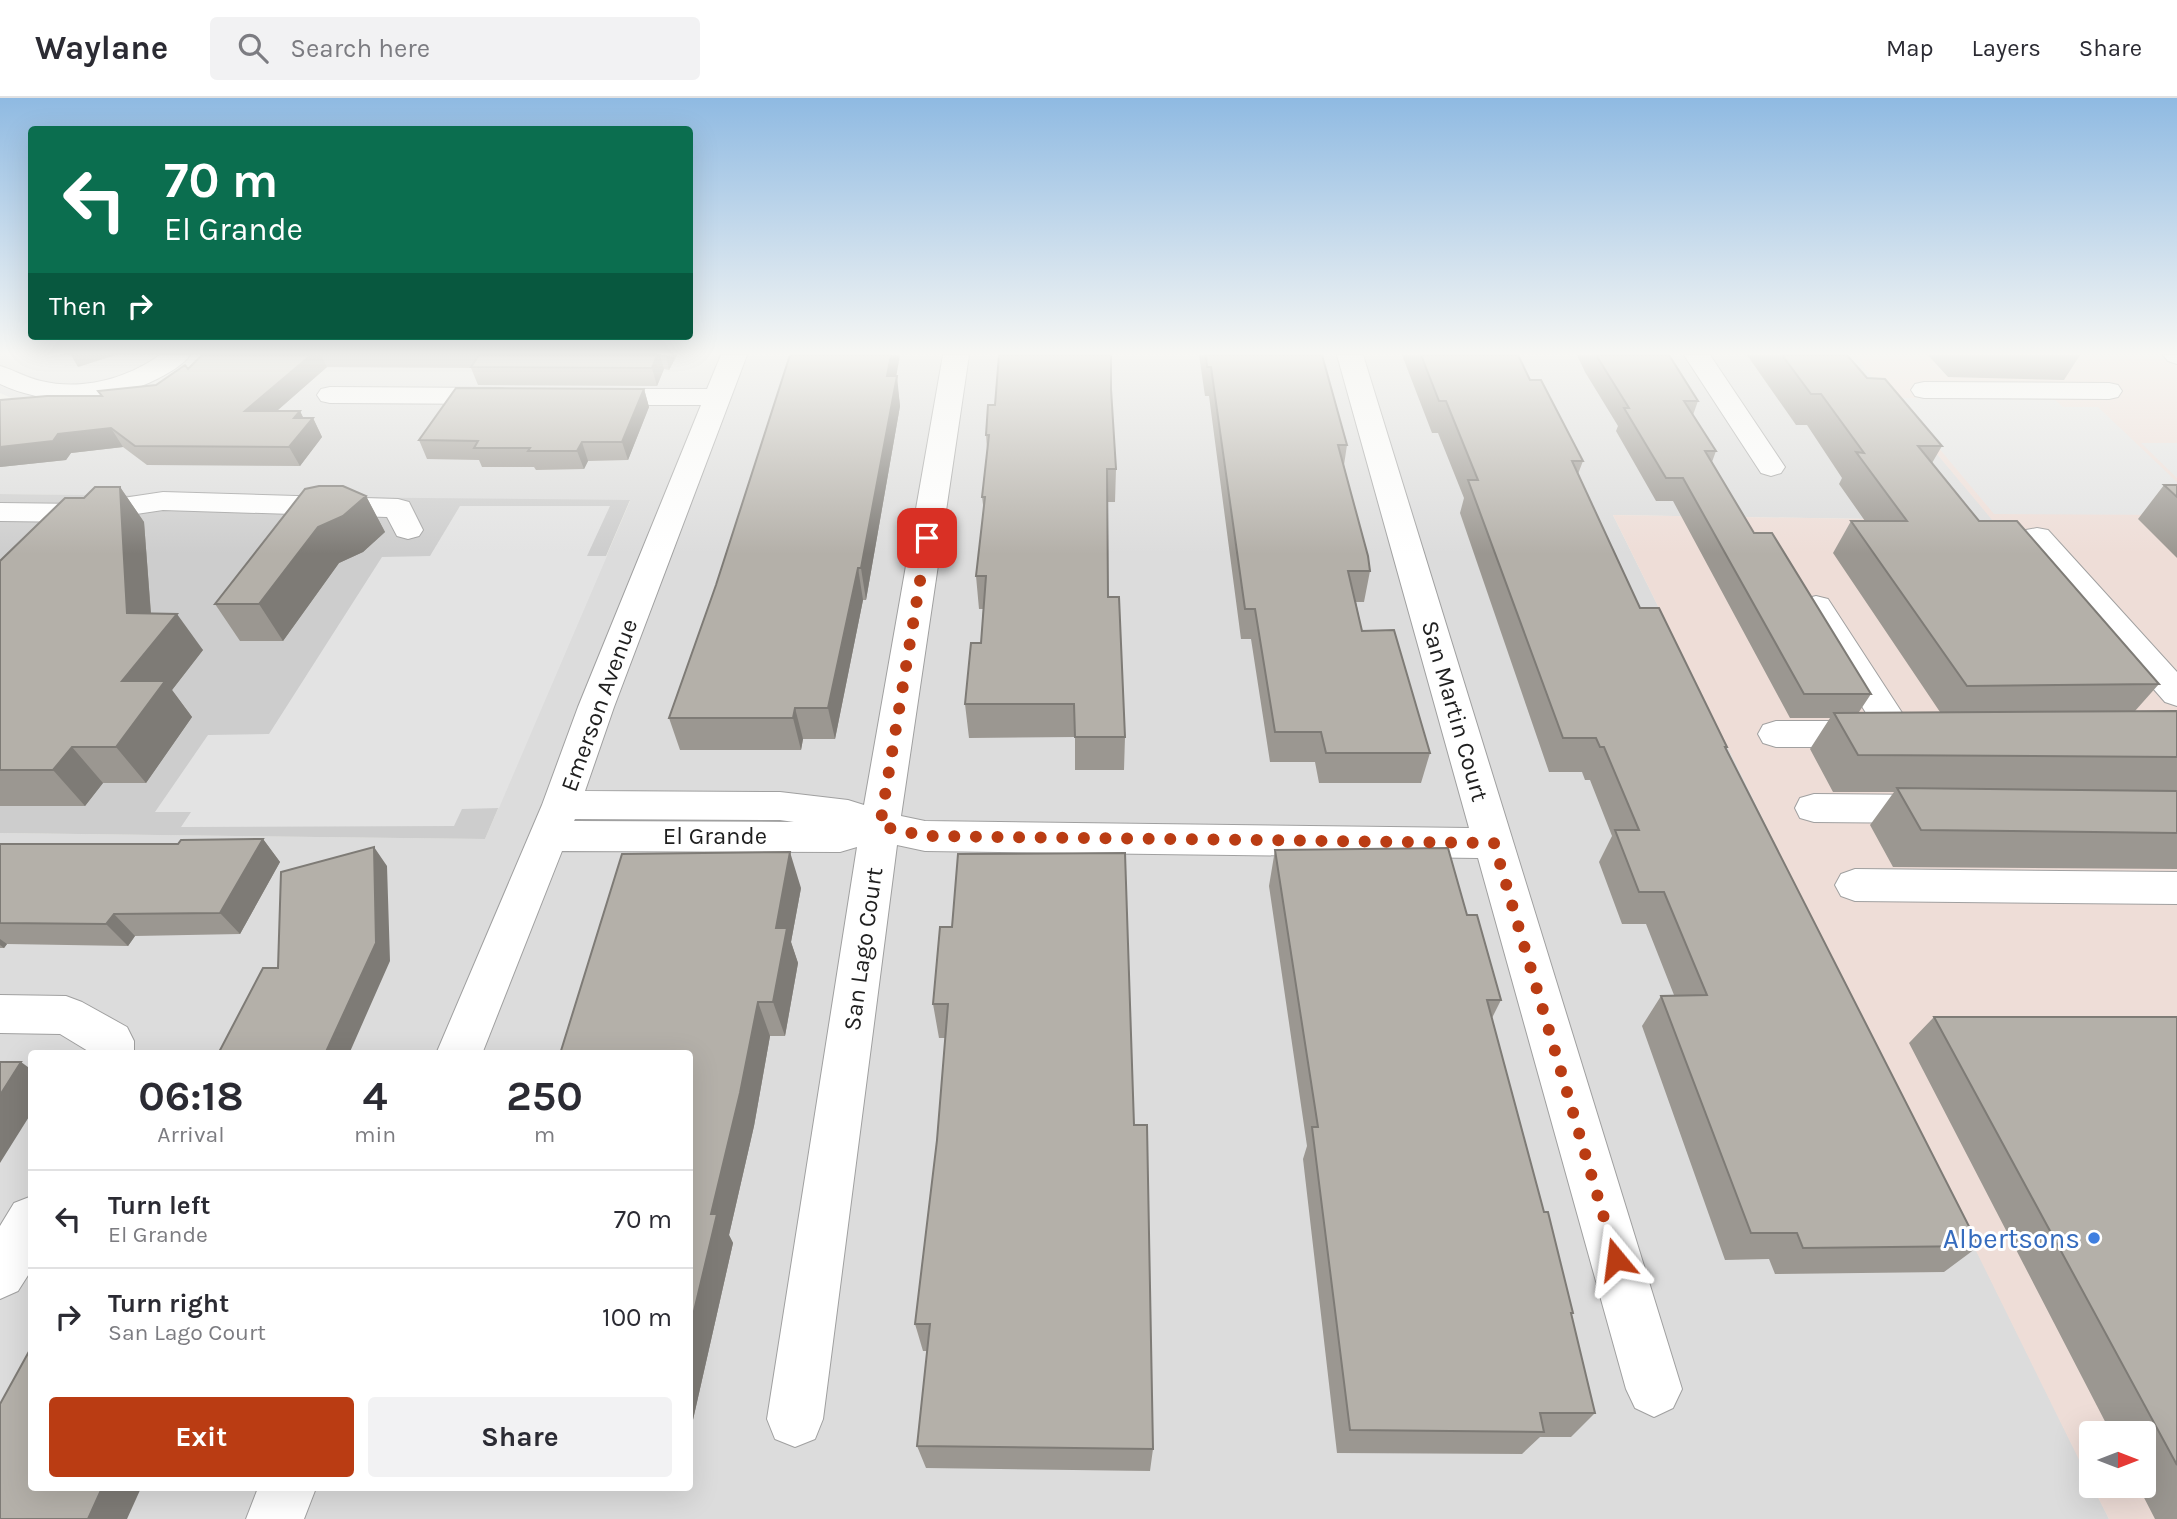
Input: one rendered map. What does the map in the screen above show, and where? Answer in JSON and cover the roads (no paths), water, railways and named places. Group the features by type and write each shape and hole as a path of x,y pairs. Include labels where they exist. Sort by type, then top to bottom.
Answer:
{"street":[{"name":"Emerson Avenue","path":"461,1050 555,820 708,421"},
{"name":"San Lago Court","path":"795,1419 880,826 945,421"},
{"name":"San Martin Court","path":"1370,421 1654,1389"},
{"path":"1741,421 1771,467"},
{"path":"0,512 83,513 163,501 398,508 408,530"},
{"path":"2037,537 2177,694"},
{"path":"1776,734 1911,733 1800,582"},
{"path":"1814,808 1968,809"},
{"name":"El Grande","path":"555,820 723,822 840,837 880,826 925,836 1494,843"},
{"path":"1855,885 2177,888"},
{"path":"0,1014 66,1016 111,1047"},
{"path":"275,1519 286,1491"}],"place":[{"name":"Albertsons","path":"2094,1238"}]}
